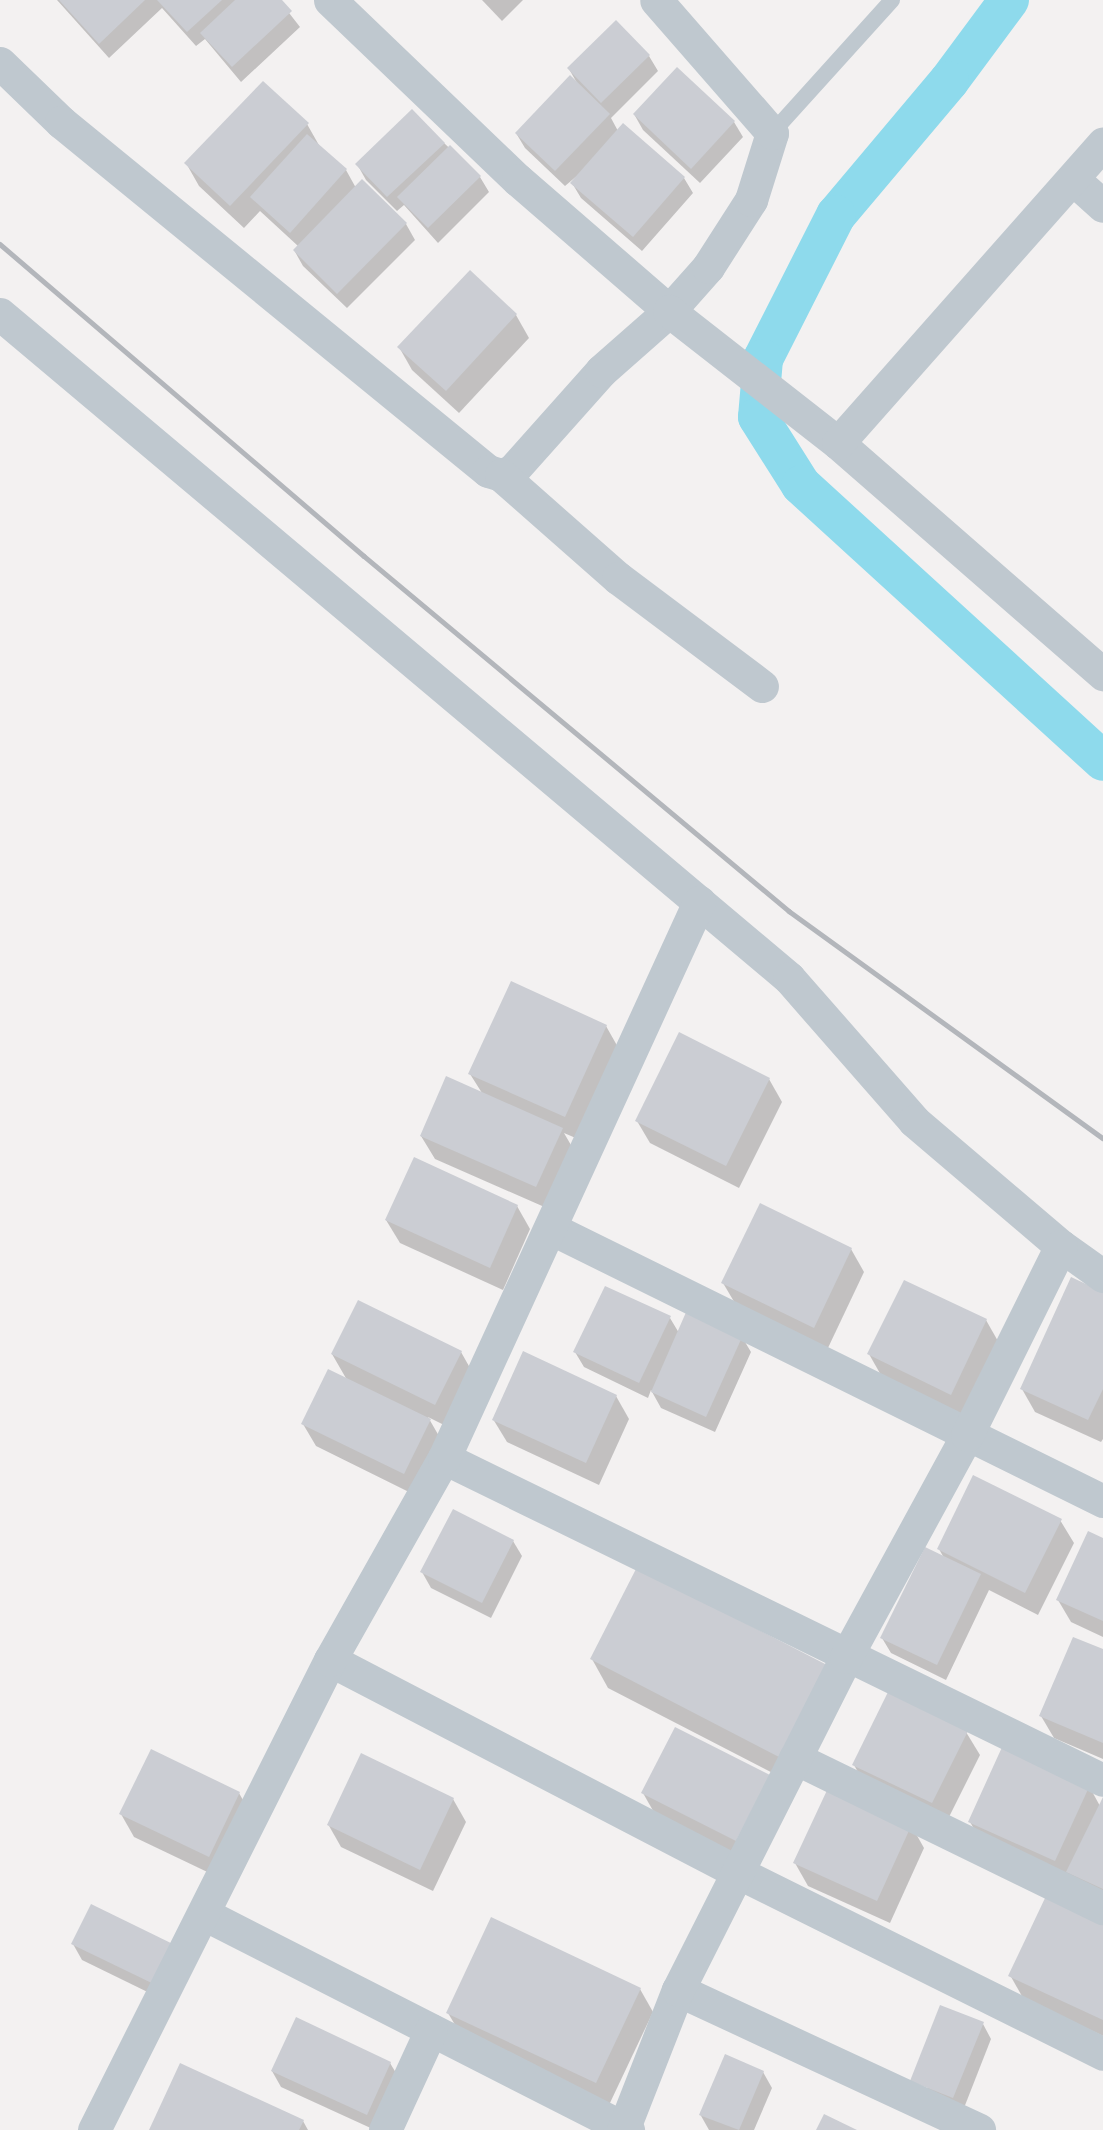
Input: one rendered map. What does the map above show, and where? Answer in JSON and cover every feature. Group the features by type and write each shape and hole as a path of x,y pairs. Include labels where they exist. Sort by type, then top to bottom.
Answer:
{"street":[{"path":"330,0 518,180 669,311 838,443 1103,674"},
{"path":"501,475 512,471 601,371 669,311 708,267 752,200 772,133 656,0"},
{"path":"0,63 61,122 488,471 501,475 618,578 762,686"},
{"path":"838,443 1103,143"},
{"path":"1072,179 1103,206"},
{"path":"0,314 789,978 914,1121 1060,1246 1103,1276"},
{"path":"94,2130 330,1660 444,1458 699,902"},
{"path":"550,1228 1103,1502"},
{"path":"204,1914 625,2129 678,1990 846,1657 967,1435 1060,1246"},
{"path":"444,1458 846,1657 1103,1780"},
{"path":"330,1660 737,1872 1103,2054"},
{"path":"795,1758 1103,1908"},
{"path":"678,1990 980,2130"},
{"path":"385,2130 431,2030"}],"lane":[{"path":"772,133 892,0"}],"building":[{"path":"59,0 145,0 99,44"},
{"path":"157,0 222,0 187,32"},
{"path":"235,0 282,0 292,11 232,67 200,33"},
{"path":"616,20 650,55 601,103 567,68"},
{"path":"677,67 735,121 691,169 633,114"},
{"path":"570,75 610,114 555,171 515,133"},
{"path":"263,81 309,123 230,206 184,163"},
{"path":"412,109 445,143 387,197 355,164"},
{"path":"623,123 685,177 633,237 570,183"},
{"path":"307,134 347,169 290,233 250,197"},
{"path":"450,145 481,176 428,228 397,197"},
{"path":"362,179 407,223 337,294 293,250"},
{"path":"470,270 517,314 446,391 397,347"},
{"path":"511,981 607,1025 565,1117 468,1074"},
{"path":"679,1032 770,1078 726,1166 635,1121"},
{"path":"446,1076 563,1128 536,1187 420,1136"},
{"path":"414,1157 518,1205 490,1268 385,1220"},
{"path":"760,1203 852,1248 814,1328 721,1283"},
{"path":"1071,1277 1103,1292 1103,1389 1088,1420 1020,1389"},
{"path":"904,1280 987,1319 951,1395 867,1354"},
{"path":"605,1286 671,1316 639,1383 573,1352"},
{"path":"358,1300 462,1351 435,1405 331,1354"},
{"path":"687,1310 743,1335 706,1417 651,1392"},
{"path":"523,1351 617,1395 586,1463 492,1420"},
{"path":"328,1369 431,1419 404,1474 301,1424"},
{"path":"973,1475 1062,1519 1025,1593 937,1549"},
{"path":"453,1509 514,1540 482,1603 420,1572"},
{"path":"1088,1531 1103,1538 1103,1621 1056,1600"},
{"path":"925,1547 981,1574 937,1665 880,1638"},
{"path":"637,1567 829,1666 781,1758 590,1659"},
{"path":"1073,1637 1103,1649 1103,1743 1039,1716"},
{"path":"888,1692 968,1731 932,1803 852,1765"},
{"path":"675,1727 770,1775 736,1841 641,1793"},
{"path":"1003,1745 1090,1785 1055,1861 968,1822"},
{"path":"151,1749 240,1792 209,1857 119,1814"},
{"path":"361,1753 454,1798 420,1870 327,1825"},
{"path":"829,1786 912,1824 877,1901 793,1863"},
{"path":"1103,1797 1103,1889 1066,1872"},
{"path":"1046,1896 1103,1923 1103,2020 1008,1976"},
{"path":"91,1904 179,1947 160,1987 71,1944"},
{"path":"491,1917 641,1988 596,2083 446,2013"},
{"path":"940,2005 984,2022 953,2098 910,2081"},
{"path":"296,2017 391,2062 367,2115 271,2071"},
{"path":"725,2054 764,2071 739,2130 699,2115"},
{"path":"180,2063 304,2120 299,2130 149,2130"},
{"path":"824,2114 857,2130 816,2130"}],"waterway":[{"path":"1009,0 949,81 836,215 763,359 758,417 801,485 1103,761"}],"railway":[{"path":"0,244 364,556 789,911 1103,1138"}]}
